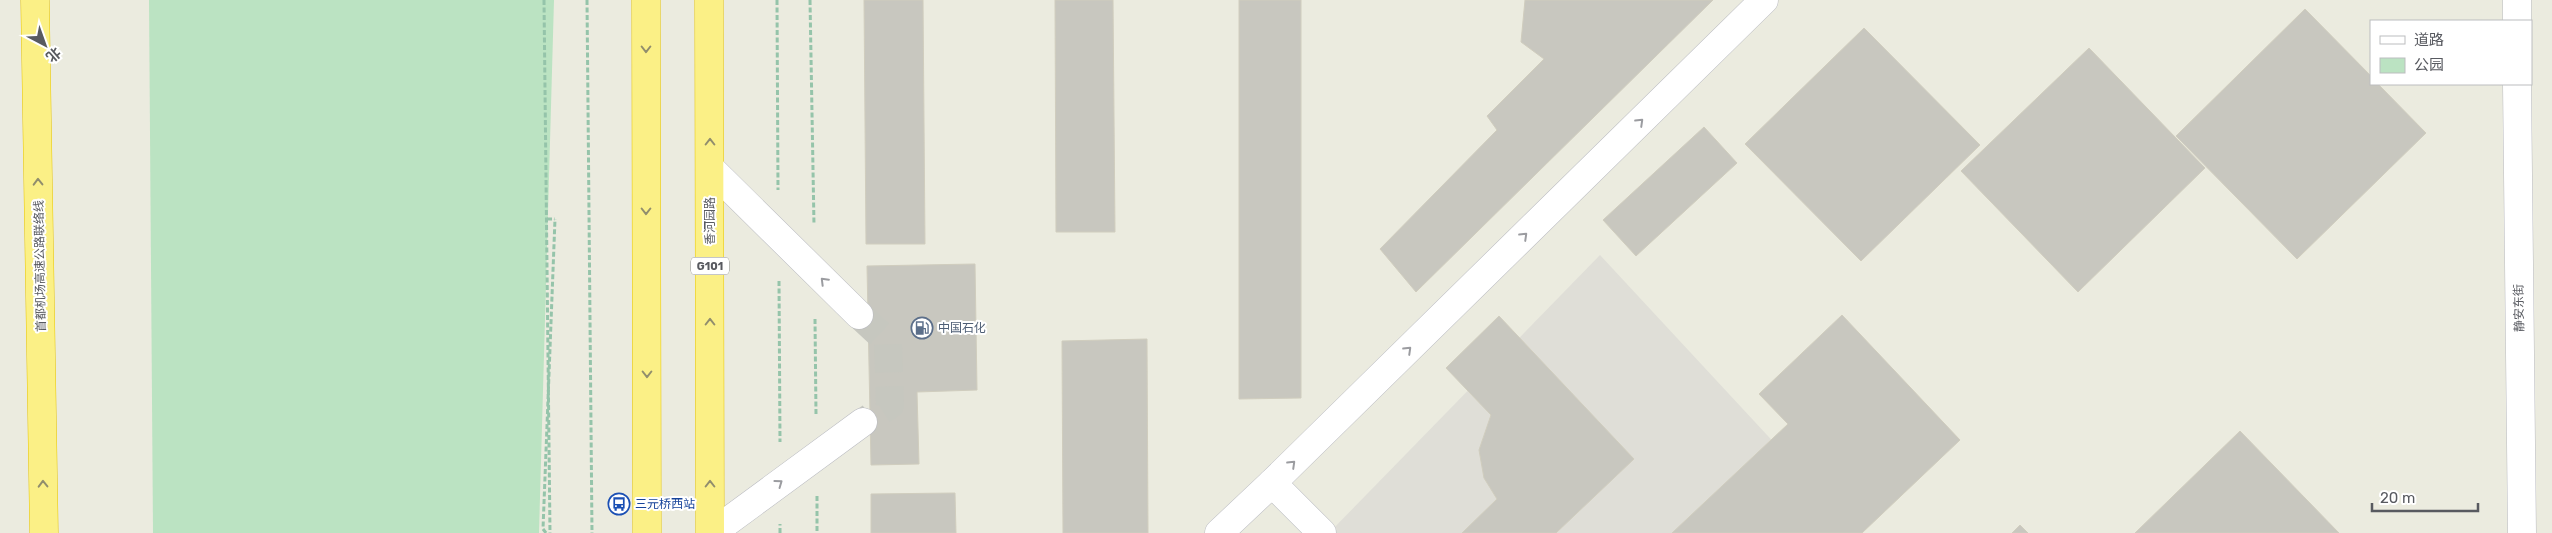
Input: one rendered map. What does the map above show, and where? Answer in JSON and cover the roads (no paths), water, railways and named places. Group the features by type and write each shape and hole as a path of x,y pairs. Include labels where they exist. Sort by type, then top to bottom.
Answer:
{"highway":[{"name":"首都机场高速公路联络线","path":"35,0 44,533"},
{"path":"646,0 647,533"},
{"name":"香河园路","path":"709,0 711,533"}],"street":[{"path":"1218,533 1272,483 1764,0"},
{"path":"2517,0 2517,20"},
{"name":"静安东街","path":"2517,85 2522,533"},
{"path":"710,168 859,315"},
{"path":"711,533 863,422"},
{"path":"1272,483 1322,533"}],"tunnel":[{"path":"859,315 888,342 890,405 863,422"}],"place":[{"name":"中国石化","path":"922,328"},
{"name":"三元桥西站","path":"619,504"}]}
